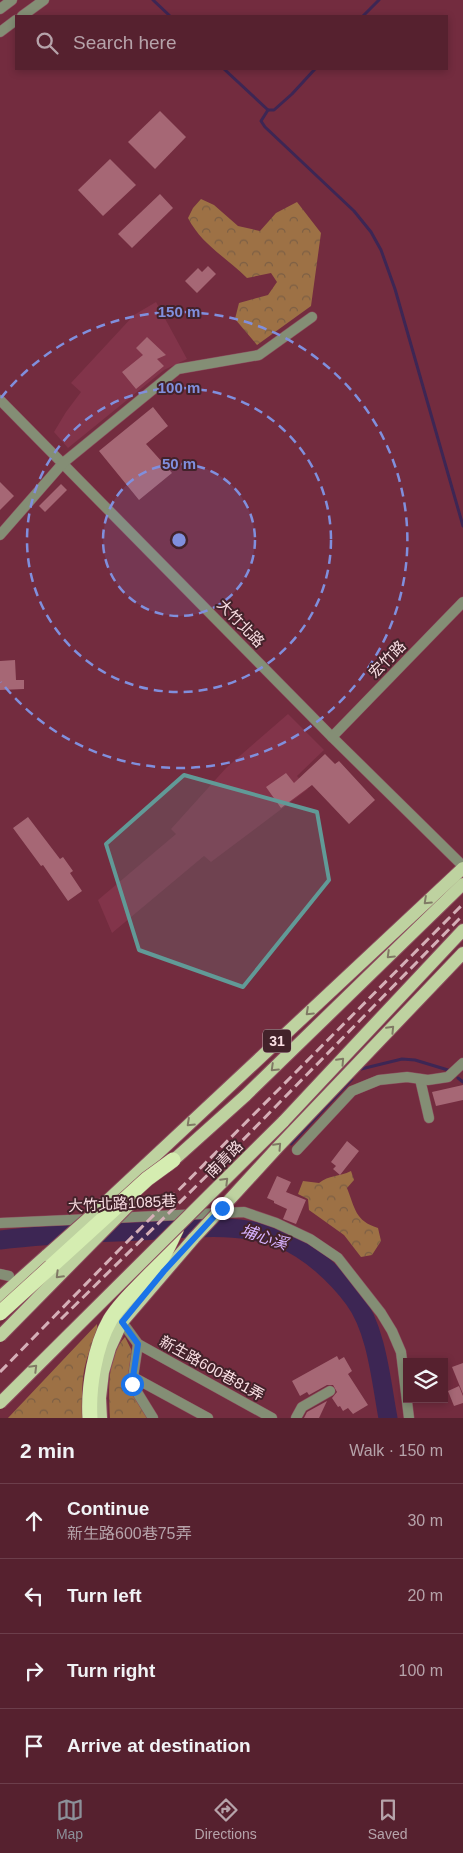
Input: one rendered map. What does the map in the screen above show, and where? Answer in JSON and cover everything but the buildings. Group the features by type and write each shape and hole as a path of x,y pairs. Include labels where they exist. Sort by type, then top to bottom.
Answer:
{"highway":[{"path":"0,1313 147,1179 173,1160"},
{"path":"90,1418 89,1405 92,1380 101,1341 107,1327 123,1302 160,1261 176,1230"}],"main road":[{"name":"31","path":"0,1297 92,1215 463,867"},
{"name":"31","path":"0,1336 173,1160 245,1096 463,884"},
{"name":"南青路","path":"0,1403 284,1122 463,930"},
{"path":"101,1418 100,1398 103,1372 110,1348 122,1322 194,1238 277,1148 463,953"}],"street":[{"path":"0,9 12,0"},
{"path":"23,15 44,0"},
{"path":"0,32 15,21"},
{"path":"0,534 63,463 178,369 259,355 312,317"},
{"name":"大竹北路","path":"0,400 332,737 463,867"},
{"name":"宏竹路","path":"332,737 463,602"},
{"path":"297,1150 352,1091 379,1080 407,1077 428,1080 448,1077 463,1063"},
{"path":"420,1079 429,1118"},
{"name":"大竹北路1085巷","path":"0,1223 244,1212 276,1223 310,1239 338,1258 381,1313 392,1331 401,1352 409,1418"},
{"path":"122,1322 138,1344 132,1384 152,1418"},
{"name":"新生路600巷81弄","path":"138,1344 272,1418"},
{"path":"133,1376 208,1418"},
{"path":"296,1418 302,1407 330,1391"}],"highlighted area":[{"path":"184,775 317,812 329,880 243,987 139,950 106,844"}],"shaded area":[{"path":"156,302 187,359 164,370 68,448 54,432 81,392 71,383 134,315"},
{"path":"288,714 324,750 297,776 308,789 211,862 204,856 112,933 98,900 176,834 171,829 226,768"}],"green space":[{"path":"201,199 214,205 238,226 260,231 276,213 297,202 321,233 311,306 257,345 235,319 239,303 268,295 277,282 271,273 247,278 200,236 188,218 193,208"},
{"path":"351,1171 354,1180 347,1188 354,1208 360,1218 378,1228 381,1241 372,1255 361,1257 344,1235 309,1210 308,1199 298,1194 303,1181 319,1183"},
{"path":"97,1324 97,1334 84,1369 82,1418 8,1418"},
{"path":"125,1337 132,1351 127,1382 148,1418 110,1418 110,1375 114,1354"}],"waterway":[{"path":"153,0 169,15"},
{"path":"364,15 379,0"},
{"path":"225,70 268,110 274,110 314,70"},
{"path":"268,110 261,121 265,127 354,211 371,232 381,250 395,289 463,526"},
{"path":"361,1069 402,1059 415,1060 448,1070"},
{"path":"458,1078 463,1082"},
{"path":"291,1144 352,1079"},
{"name":"埔心溪","path":"0,1240 35,1236 193,1228 248,1230 282,1239 312,1256 330,1272 347,1290 362,1311 377,1356 388,1418"}],"railway":[{"path":"0,1372 463,904"},
{"path":"61,1319 238,1145 463,915"}],"route":[{"path":"132,1384 138,1344 122,1322 164,1271 222,1208"}]}
